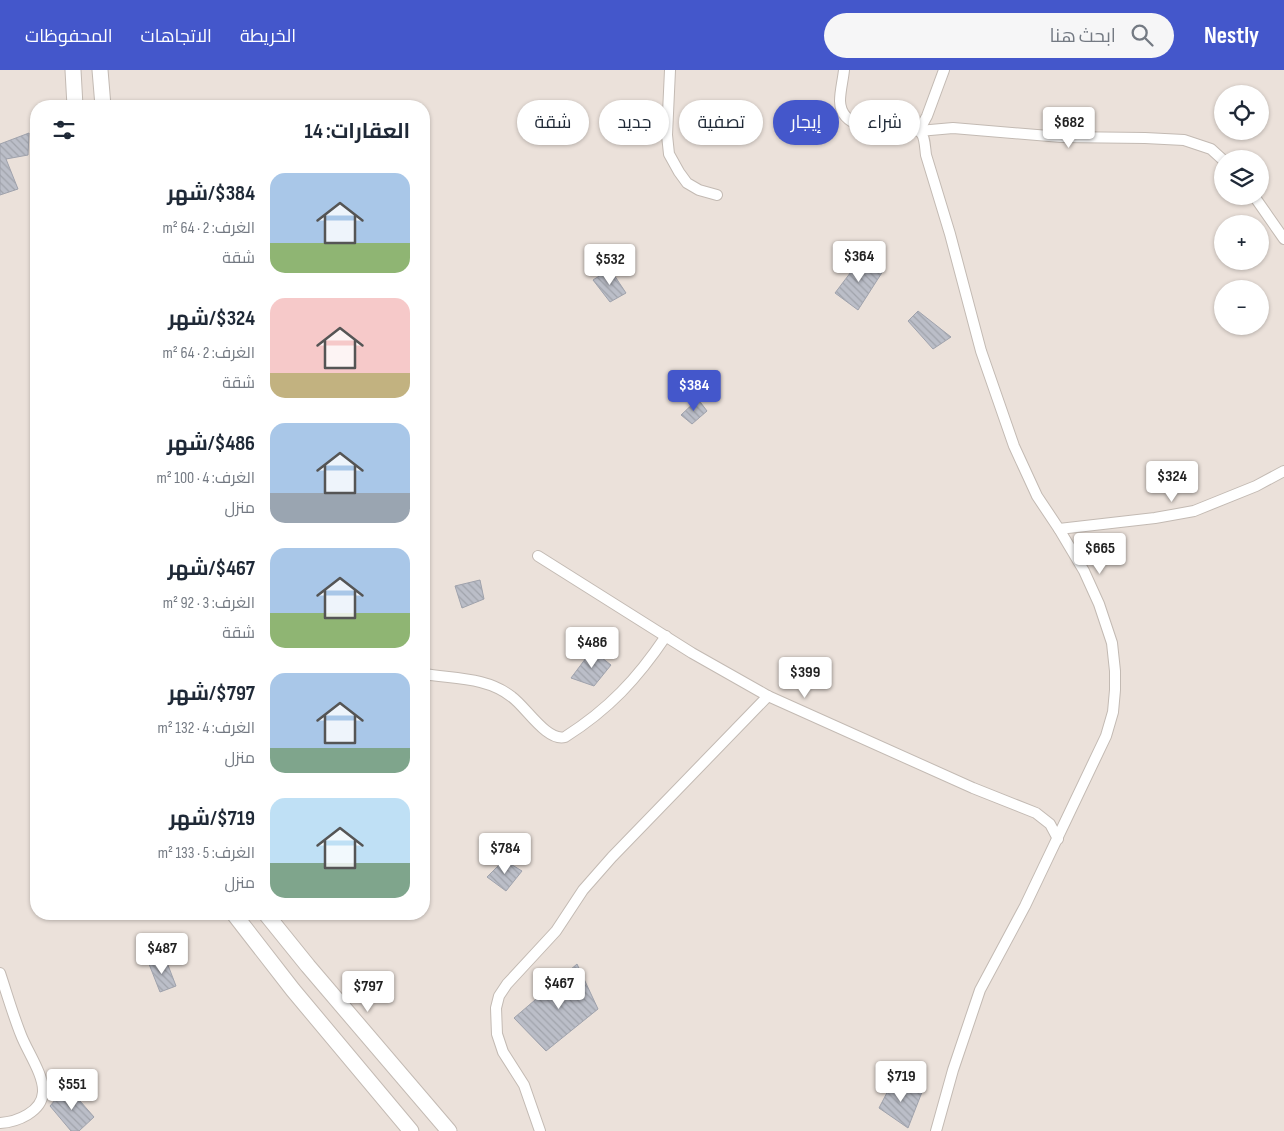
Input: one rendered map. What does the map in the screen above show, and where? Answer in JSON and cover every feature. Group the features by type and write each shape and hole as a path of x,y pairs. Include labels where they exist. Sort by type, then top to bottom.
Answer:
{"main road":[{"path":"73,70 75,100"},
{"path":"100,70 102,100"},
{"path":"239,920 293,990 411,1131"},
{"path":"271,920 448,1131"}],"street":[{"path":"670,70 667,135 669,154 678,172 687,183 699,190 717,195"},
{"path":"844,70 840,102 843,111 849,119"},
{"path":"920,129 927,116 944,70"},
{"path":"920,131 953,128 1061,137 1184,140 1214,152"},
{"path":"920,132 923,135 926,155 994,392 1028,477 1046,511 1060,529 1084,571 1100,604 1112,643 1115,680 1113,712 1106,736 1025,906 980,990 953,1070 936,1131"},
{"path":"1260,205 1284,239"},
{"path":"1060,529 1154,518 1194,511 1248,489 1284,471"},
{"path":"538,556 692,653 768,696 973,788 1036,813 1050,824 1058,839"},
{"path":"430,675 474,680 494,686 512,696 547,732 560,739 565,738 597,715 620,695 666,636"},
{"path":"540,1131 524,1085 503,1052 497,1034 496,1008 499,996 507,984 556,931 583,890 606,864 768,696"},
{"path":"0,973 22,1036 41,1081 43,1093 38,1105 25,1117 0,1123"}],"building":[{"path":"29,133 28,155 6,159 18,189 0,195 0,144"},
{"path":"863,256 883,271 858,310 835,293"},
{"path":"610,269 626,293 610,302 593,280"},
{"path":"918,311 951,337 933,349 908,321"},
{"path":"698,399 707,411 692,424 681,415"},
{"path":"480,580 484,599 462,608 455,586"},
{"path":"592,650 611,665 594,686 571,678"},
{"path":"504,860 522,871 506,891 487,877"},
{"path":"163,958 166,960 176,986 160,992 149,964"},
{"path":"577,964 598,1009 546,1051 514,1018"},
{"path":"893,1081 922,1092 908,1128 879,1108"},
{"path":"67,1086 94,1117 79,1131 71,1131 50,1106"}]}
